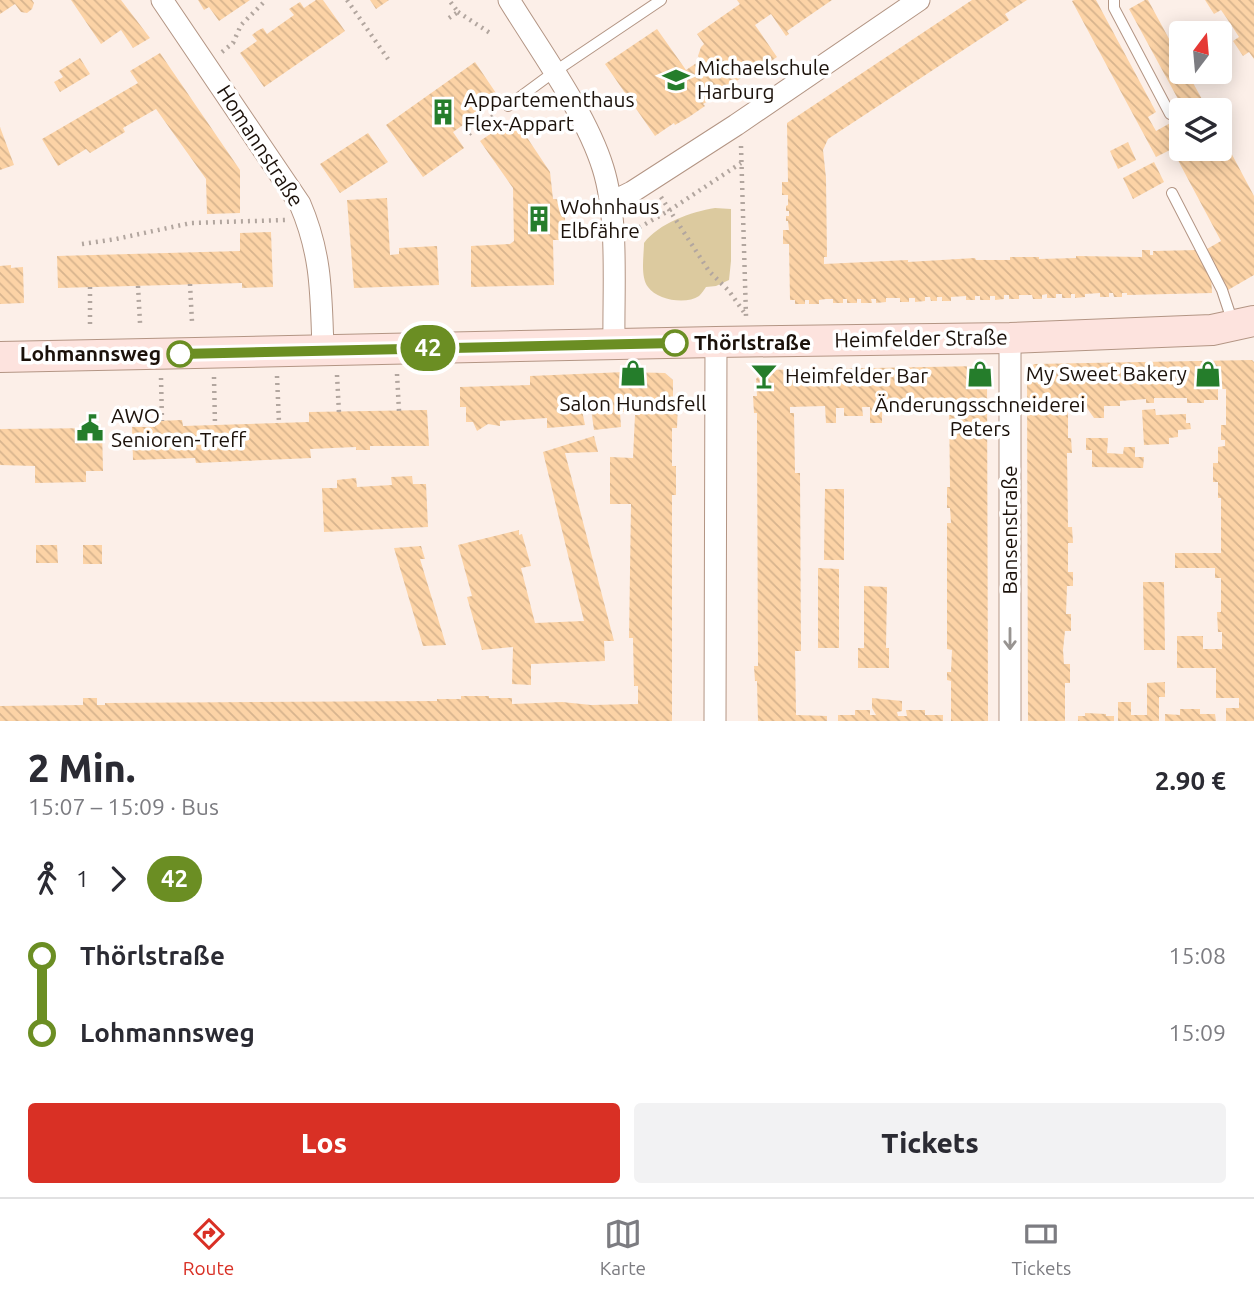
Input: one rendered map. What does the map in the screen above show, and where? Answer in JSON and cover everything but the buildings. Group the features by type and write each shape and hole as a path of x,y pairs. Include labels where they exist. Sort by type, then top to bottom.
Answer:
{"street":[{"name":"Homannstraße","path":"162,0 289,185 305,216 314,239 319,264 330,362"},
{"path":"509,0 554,72 592,140 604,170 610,203 614,345"},
{"path":"610,203 632,192 736,125 912,2"},
{"name":"Heimfelder Straße","path":"0,357 330,362 614,345 1010,338 1212,330 1244,323"},
{"name":"Bansenstraße","path":"1010,338 1010,721"},
{"path":"715,721 716,342"}],"lane":[{"path":"508,106 661,0"},
{"path":"1114,0 1114,8 1169,112"},
{"path":"1172,193 1222,290 1244,323"}],"path":[{"path":"206,64 233,43 241,25 266,0"},
{"path":"348,0 388,60"},
{"path":"449,0 458,12 490,33"},
{"path":"449,18 458,12"},
{"path":"469,134 508,106"},
{"path":"659,194 709,271 729,291 746,316 741,138 736,125"},
{"path":"612,243 670,210 741,163"},
{"path":"82,244 191,223 284,220 305,216"},
{"path":"190,284 192,321"},
{"path":"138,286 140,323"},
{"path":"90,287 90,324"},
{"path":"330,362 339,413"},
{"path":"397,374 399,411"},
{"path":"277,376 279,423"},
{"path":"161,377 162,421"},
{"path":"214,377 215,425"}],"shaded area":[{"path":"715,208 731,209 729,280 706,287 693,299 680,301 665,298 652,291 644,278 644,243 658,230 676,220"}],"bus line":[{"name":"42","path":"180,354 675,343"}],"place":[{"name":"Michaelschule Harburg","path":"676,80"},
{"name":"Appartementhaus Flex-Appart","path":"443,112"},
{"name":"Wohnhaus Elbfähre","path":"539,219"},
{"name":"Thörlstraße","path":"675,343"},
{"name":"Lohmannsweg","path":"180,354"},
{"name":"Salon Hundsfell","path":"633,373"},
{"name":"Änderungsschneiderei Peters","path":"980,374"},
{"name":"My Sweet Bakery","path":"1208,374"},
{"name":"Heimfelder Bar","path":"764,376"},
{"name":"AWO Senioren-Treff","path":"90,428"}]}
